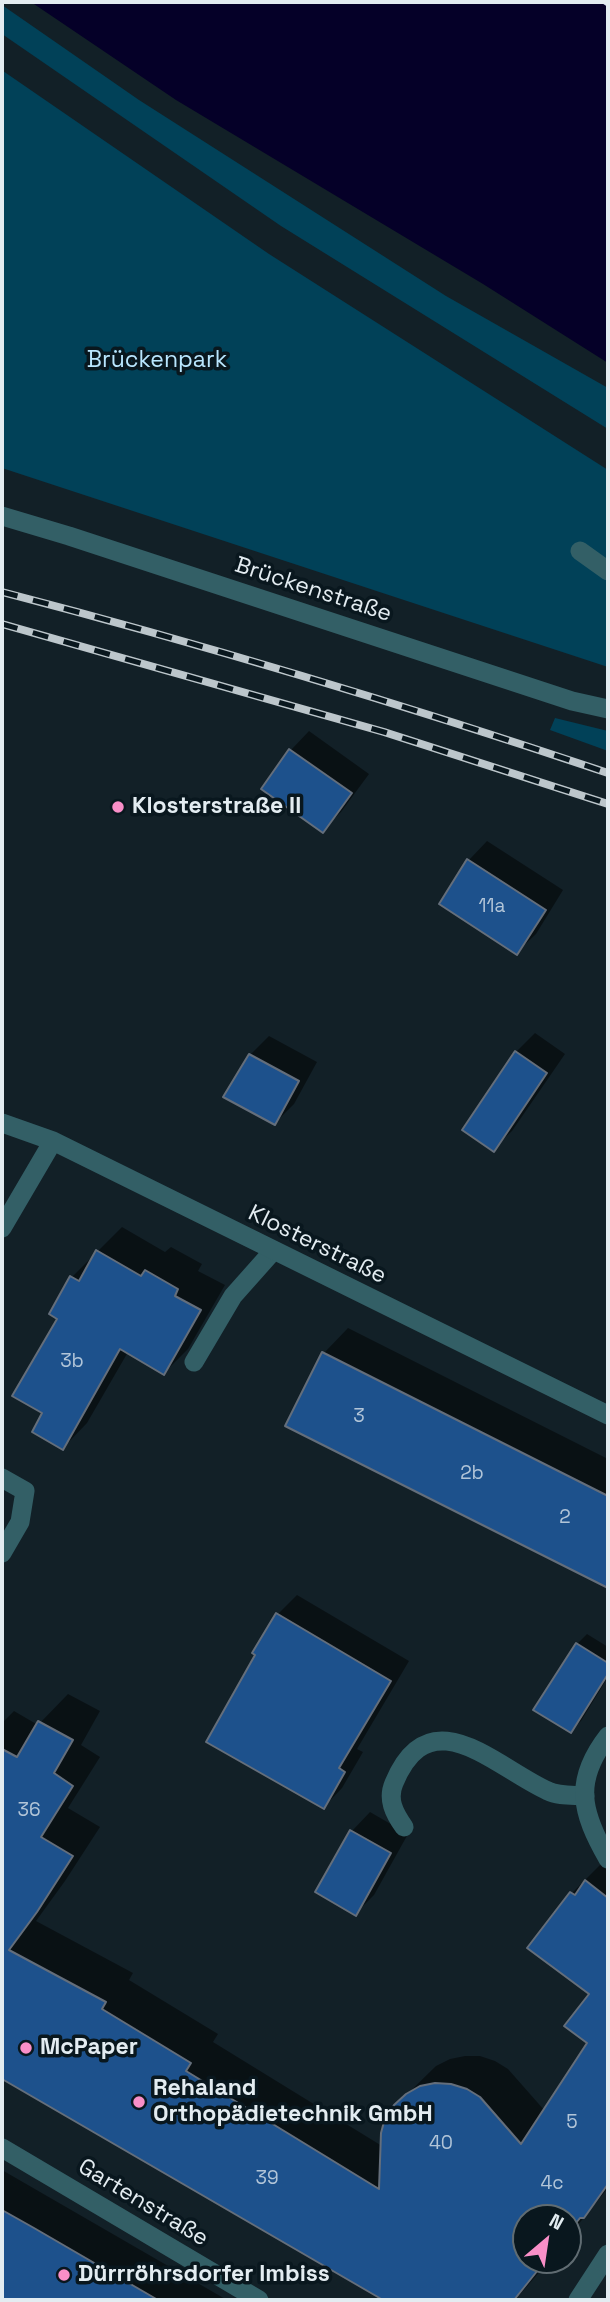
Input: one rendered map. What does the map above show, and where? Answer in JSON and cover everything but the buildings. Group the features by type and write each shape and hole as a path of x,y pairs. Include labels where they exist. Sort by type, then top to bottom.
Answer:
{"street":[{"name":"Brückenstraße","path":"2,516 572,701 608,709"},
{"path":"580,551 608,571"},
{"name":"Klosterstraße","path":"2,1123 52,1141 608,1415"},
{"path":"2,1228 52,1141"},
{"path":"194,1362 233,1296 273,1251"},
{"path":"2,1478 24,1491 20,1522 2,1553"},
{"path":"608,1736 598,1748 584,1786 586,1816 608,1859"},
{"path":"404,1827 393,1811 391,1790 401,1765 415,1750 437,1739 464,1744 551,1793 585,1796"},
{"name":"Gartenstraße","path":"2,2148 259,2300"},
{"path":"578,2300 608,2254"}],"green space":[{"path":"2,5 139,100 446,296 608,388 608,429 281,226 2,34"},
{"name":"Brückenpark","path":"3,71 269,254 608,470 608,667 2,468"},
{"path":"555,718 608,731 608,751 550,730"}],"shaded area":[{"path":"31,2 608,2 608,363 483,284 176,100"}],"ferry route":[{"path":"602,2 608,6"}],"railway":[{"path":"2,592 307,677 608,773"},
{"path":"2,624 384,732 608,804"}],"place":[{"name":"Klosterstraße II","path":"118,807"},
{"name":"McPaper","path":"26,2048"},
{"name":"Rehaland Orthopädietechnik GmbH","path":"139,2102"},
{"name":"Dürrröhrsdorfer Imbiss","path":"64,2275"}]}
